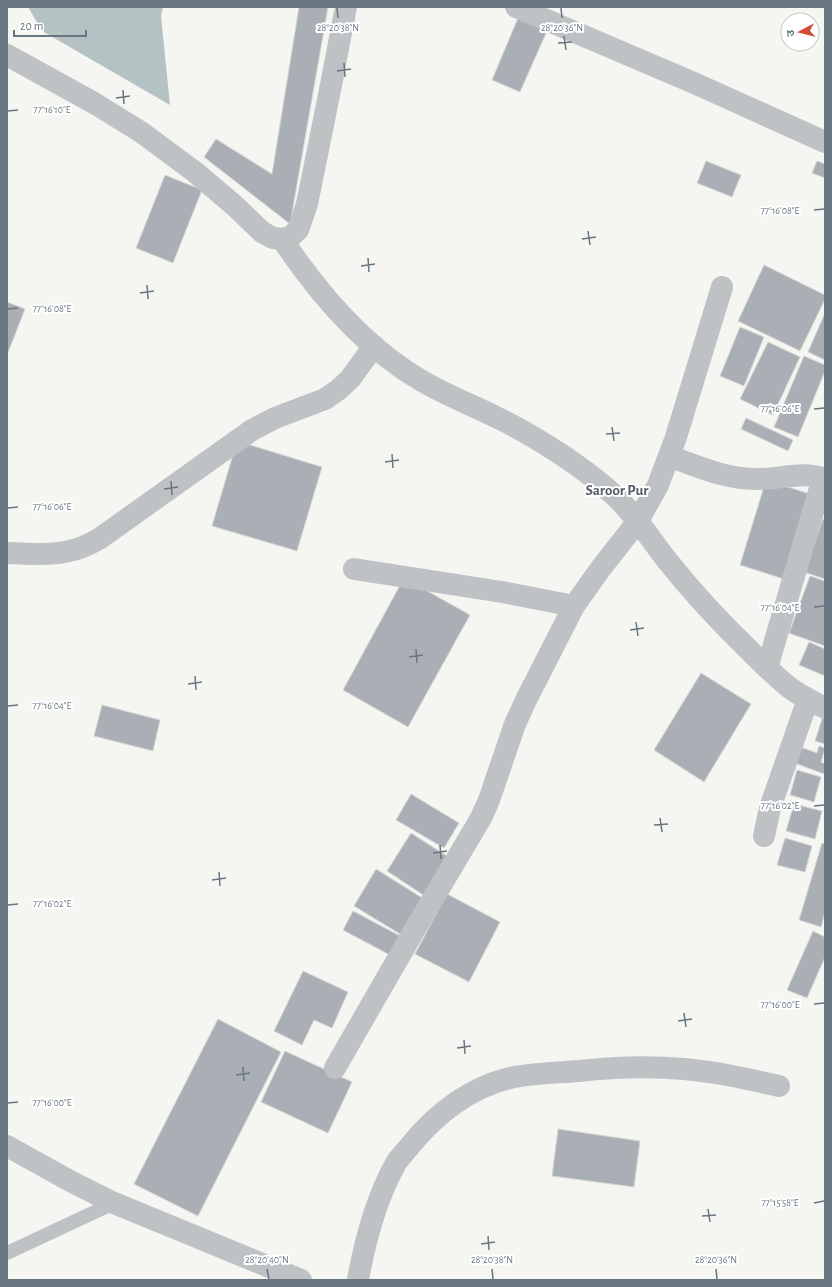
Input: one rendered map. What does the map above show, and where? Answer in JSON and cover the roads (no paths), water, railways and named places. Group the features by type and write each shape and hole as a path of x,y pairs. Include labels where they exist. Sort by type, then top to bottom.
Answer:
{"street":[{"path":"7,55 94,103 141,132 195,172 235,206 262,232 273,238 282,239 290,237 298,230 307,204 346,7"},
{"path":"516,7 694,83 825,142"},
{"path":"282,239 302,269 320,292 374,346 396,364 453,398 498,418 542,442 596,480 614,495 638,521 667,560 721,623 767,668 790,688 816,704 770,808 764,836"},
{"path":"335,1068 415,928 481,818 521,711 574,606 601,568 638,521 658,485 670,456 722,287"},
{"path":"7,553 26,554 72,551 84,547 252,430 275,418 325,399 338,390 350,379 374,346"},
{"path":"670,456 726,477 774,479 802,474 814,475 824,479 767,668"},
{"path":"354,569 502,592 574,606"},
{"path":"358,1280 368,1233 382,1193 397,1162 422,1131 439,1116 463,1098 483,1087 510,1078 607,1068 683,1069 718,1073 779,1086"},
{"path":"7,1146 72,1182 114,1203 301,1280"}],"lane":[{"path":"7,1253 114,1203"}],"district":[{"name":"Saroor Pur","path":"617,490"}]}
